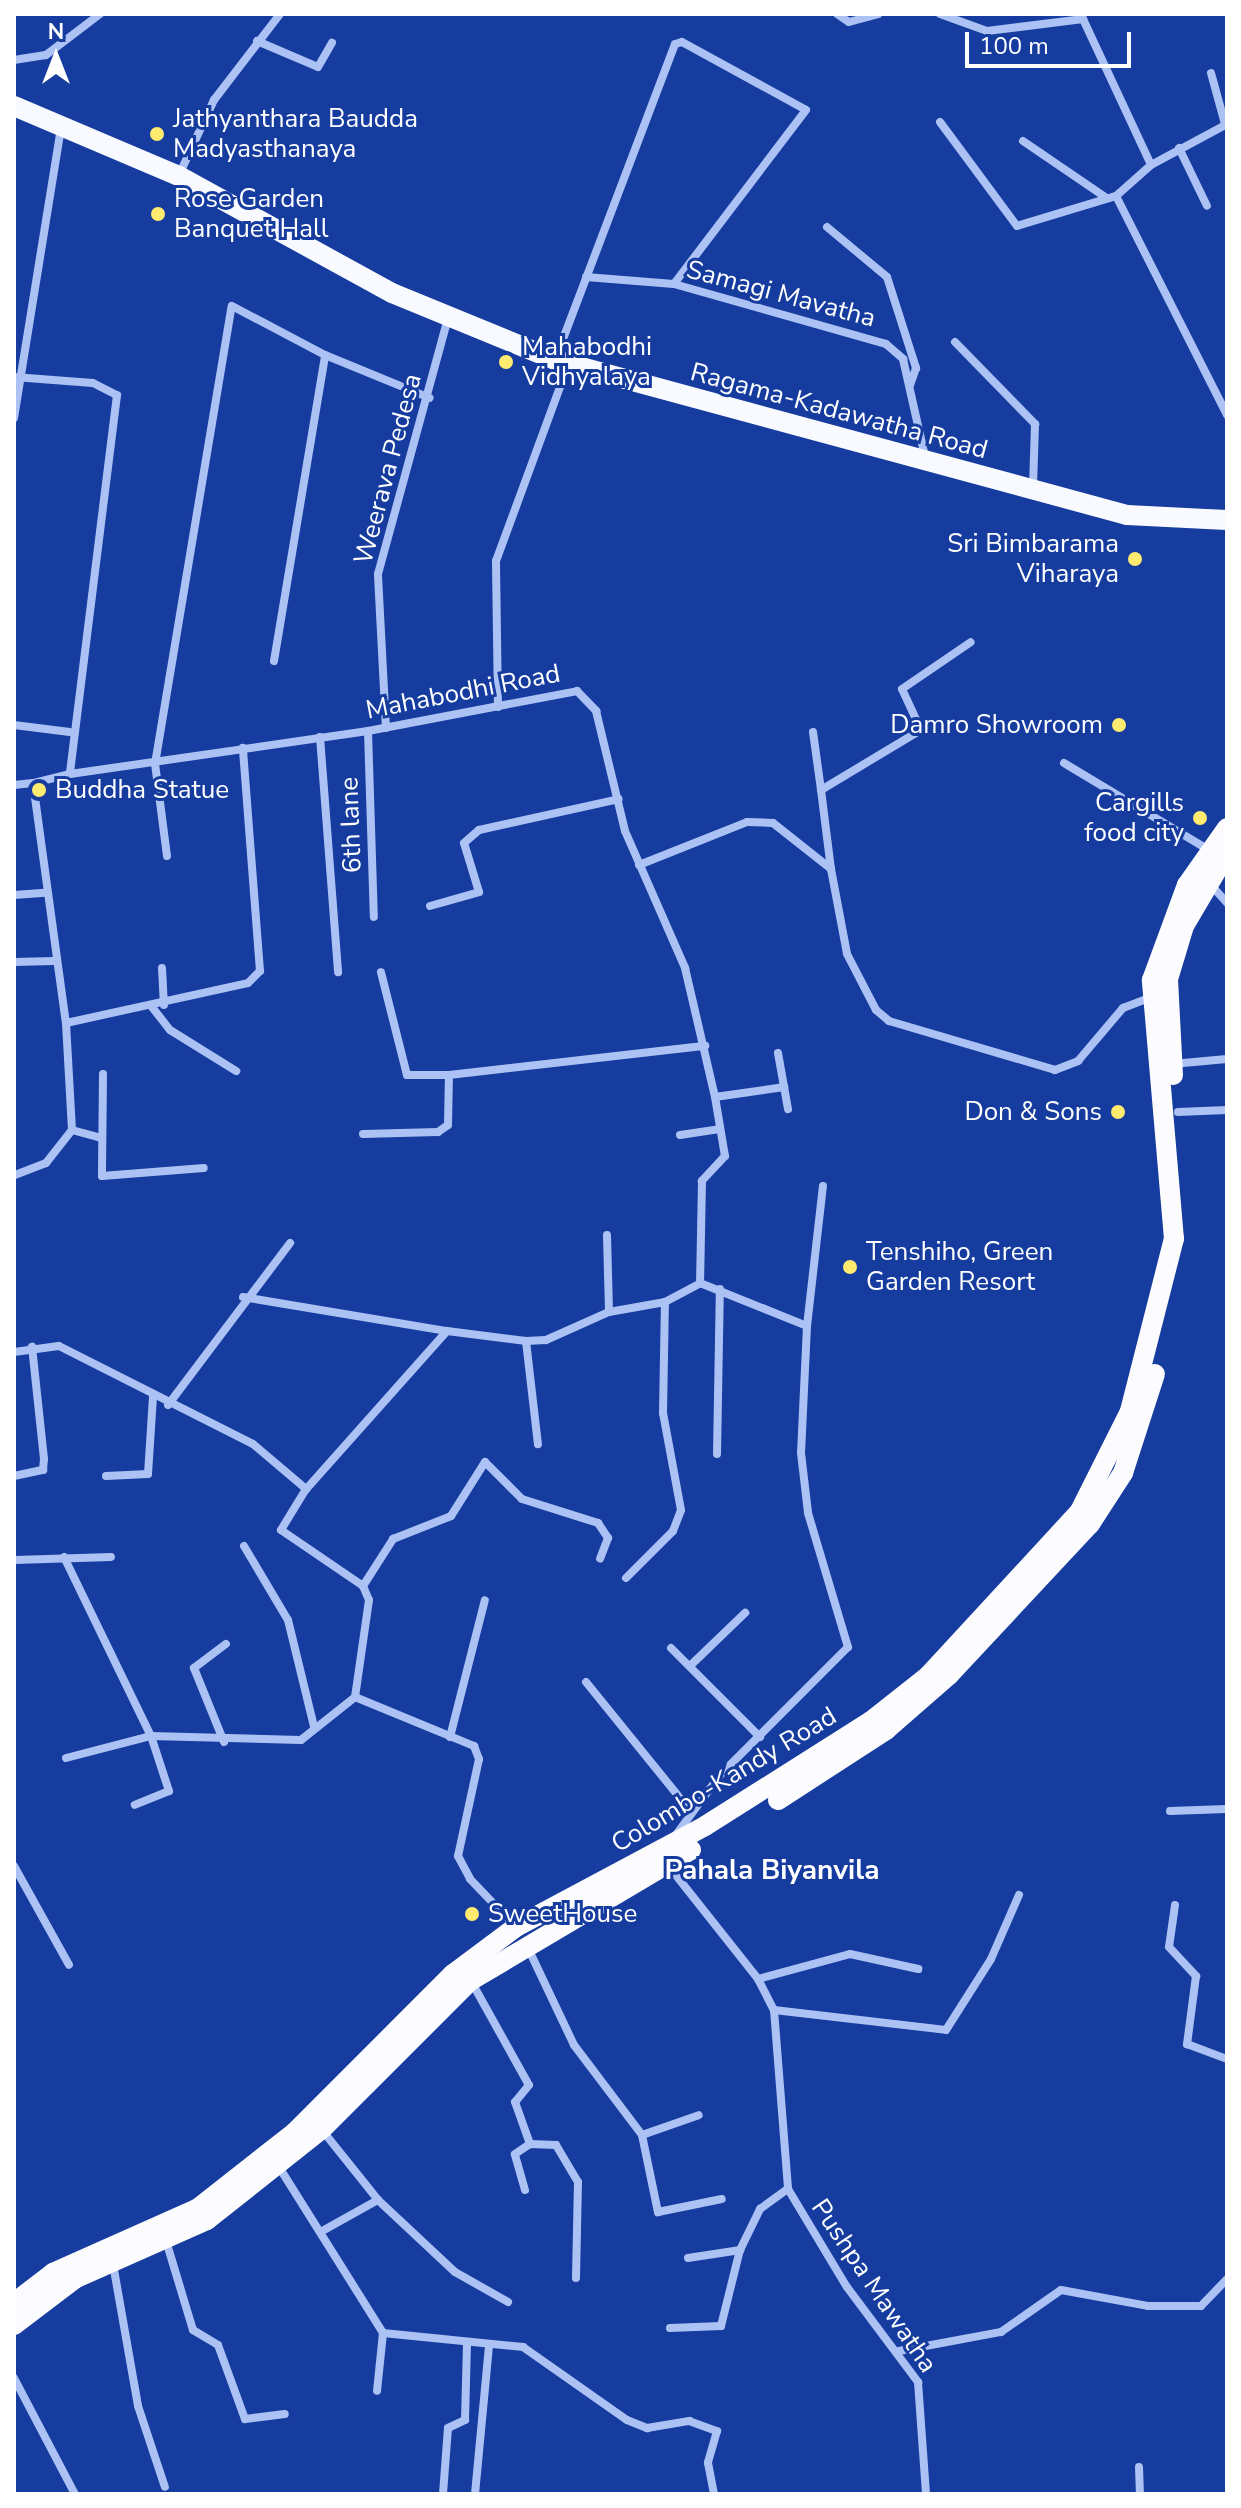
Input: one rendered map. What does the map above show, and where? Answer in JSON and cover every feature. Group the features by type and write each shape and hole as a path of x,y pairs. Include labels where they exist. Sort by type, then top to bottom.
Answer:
{"highway":[{"name":"Colombo-Kandy Road","path":"14,2325 55,2291 113,2264 167,2244 274,2159 453,1974 886,1730 949,1675 1090,1524 1128,1460 1183,1271 1188,1213 1172,1064 1168,979 1227,828"},
{"name":"Colombo-Kandy Road","path":"665,1854 789,1777 928,1676 1043,1556 1108,1468 1130,1411 1174,1239 1151,997 1171,917 1218,852"},
{"name":"Colombo-Kandy Road","path":"14,2303 53,2273 197,2209 322,2129 470,1981 521,1935"}],"main road":[{"name":"Ragama-Kadawatha Road","path":"14,106 179,176 448,317 562,362 1127,515 1227,520"}],"street":[{"path":"14,60 46,55 100,14"},
{"path":"179,176 214,100 280,14"},
{"path":"837,14 849,22 878,14"},
{"path":"940,14 987,31 1084,16 1151,165"},
{"path":"257,41 318,67 332,43"},
{"path":"498,707 496,561 562,362 586,277 675,44 682,42 806,110 674,284"},
{"path":"940,122 1017,226 1116,196 1151,165 1226,124 1211,73"},
{"path":"14,418 18,378 61,128"},
{"path":"1023,141 1105,197"},
{"path":"1179,148 1207,206"},
{"path":"1116,196 1227,415"},
{"path":"827,227 887,277 916,368 910,385"},
{"name":"Samagi Mavatha","path":"586,277 674,284 886,344 903,359 926,461"},
{"path":"167,856 155,764 232,306 325,355 430,398"},
{"name":"Weerava Pedesa","path":"386,728 378,574 430,398 448,317"},
{"path":"955,342 1035,424 1033,491"},
{"path":"274,661 325,355"},
{"path":"18,378 93,383 117,395 70,732 70,774"},
{"path":"821,790 921,730 902,689 971,642"},
{"name":"Mahabodhi Road","path":"14,785 587,694 639,865 685,968 715,1097 724,1159 702,1181 700,1283"},
{"path":"14,725 70,732"},
{"name":"6th lane","path":"368,731 374,917"},
{"path":"813,732 831,869 859,987 889,1021 1055,1070 1078,1061 1123,1008 1151,997"},
{"path":"320,737 338,972"},
{"path":"66,1023 164,1005 248,983 260,971 243,748"},
{"path":"1064,763 1218,852"},
{"path":"14,1175 46,1163 72,1130 66,1023 54,961 33,783"},
{"path":"430,906 479,892 464,843 479,830 619,799"},
{"path":"639,865 747,822 773,823 831,869"},
{"path":"1207,881 1227,903"},
{"path":"14,895 45,893"},
{"path":"14,962 54,961"},
{"path":"162,968 164,1005"},
{"path":"381,972 407,1075 449,1075 705,1046"},
{"path":"152,1007 170,1030 236,1071"},
{"path":"778,1053 788,1109"},
{"path":"1172,1064 1227,1059"},
{"path":"103,1074 102,1138 108,1180 204,1168"},
{"path":"363,1134 444,1130 449,1075"},
{"path":"715,1097 784,1087"},
{"path":"1178,1112 1227,1110"},
{"path":"680,1135 720,1129"},
{"path":"72,1130 102,1138"},
{"path":"665,1854 689,1809 848,1647 802,1468 807,1326 823,1186"},
{"path":"607,1235 609,1312"},
{"path":"168,1405 243,1297 290,1243"},
{"path":"243,1297 526,1341 546,1340 609,1312 665,1302 700,1283 807,1326"},
{"path":"717,1454 720,1289"},
{"path":"626,1578 673,1531 681,1510 663,1413 665,1302"},
{"path":"66,1758 151,1736 224,1742 301,1740 355,1697 369,1600 363,1586 281,1530 306,1489 447,1331"},
{"path":"526,1341 538,1444"},
{"path":"14,1352 32,1347 59,1346 168,1405 253,1444 306,1489"},
{"path":"14,1476 43,1470 32,1347"},
{"path":"106,1476 148,1474 153,1396"},
{"path":"363,1586 393,1539 451,1516 485,1462 522,1499 598,1523 608,1538 600,1559"},
{"path":"244,1546 288,1620 314,1727"},
{"path":"64,1557 151,1736 169,1791 135,1805"},
{"path":"14,1560 111,1557"},
{"path":"450,1737 485,1600"},
{"path":"692,1664 745,1613"},
{"path":"224,1742 194,1668 226,1644"},
{"path":"671,1648 692,1664 760,1737"},
{"path":"586,1682 689,1809"},
{"path":"355,1697 474,1746 479,1759 458,1856 521,1935 574,2045 642,2135 658,2212 722,2199"},
{"path":"1170,1811 1227,1809"},
{"name":"Pushpa Mawatha","path":"665,1854 758,1979 774,2010 788,2189 847,2287 899,2351 922,2398 926,2494"},
{"path":"14,1866 69,1965"},
{"path":"774,2010 946,2030 991,1959 1019,1895"},
{"path":"1175,1905 1169,1947 1196,1976 1187,2044 1227,2059"},
{"path":"758,1979 850,1954 918,1969"},
{"path":"470,1981 529,2085 515,2102 530,2144"},
{"path":"642,2135 699,2115"},
{"path":"322,2129 378,2200 455,2272 508,2302"},
{"path":"525,2190 515,2154 530,2144 556,2145 578,2182 576,2278"},
{"path":"274,2159 324,2230 383,2333 377,2391"},
{"path":"670,2328 721,2326 740,2250 760,2209 788,2189"},
{"path":"324,2230 378,2200"},
{"path":"167,2244 171,2276 193,2330 218,2345 245,2419 285,2414"},
{"path":"688,2258 740,2250"},
{"path":"113,2264 138,2406 165,2487"},
{"path":"899,2351 1001,2332 1061,2290 1148,2306 1201,2306 1227,2279"},
{"path":"383,2333 523,2347 627,2420 647,2428 689,2421 717,2431 708,2463 714,2494"},
{"path":"443,2494 448,2428 465,2420 467,2342"},
{"path":"475,2494 489,2345"},
{"path":"14,2378 75,2494"},
{"path":"1139,2467 1140,2494"}],"place":[{"name":"Jathyanthara Baudda Madyasthanaya","path":"157,134"},
{"name":"Rose Garden Banquet Hall","path":"158,214"},
{"name":"Mahabodhi Vidhyalaya","path":"506,362"},
{"name":"Sri Bimbarama Viharaya","path":"1135,559"},
{"name":"Damro Showroom","path":"1119,725"},
{"name":"Buddha Statue","path":"39,790"},
{"name":"Cargills food city","path":"1200,818"},
{"name":"Don & Sons","path":"1118,1112"},
{"name":"Tenshiho, Green Garden Resort","path":"850,1267"},
{"name":"SweetHouse","path":"472,1914"}],"district":[{"name":"Pahala Biyanvila","path":"772,1870"}]}
